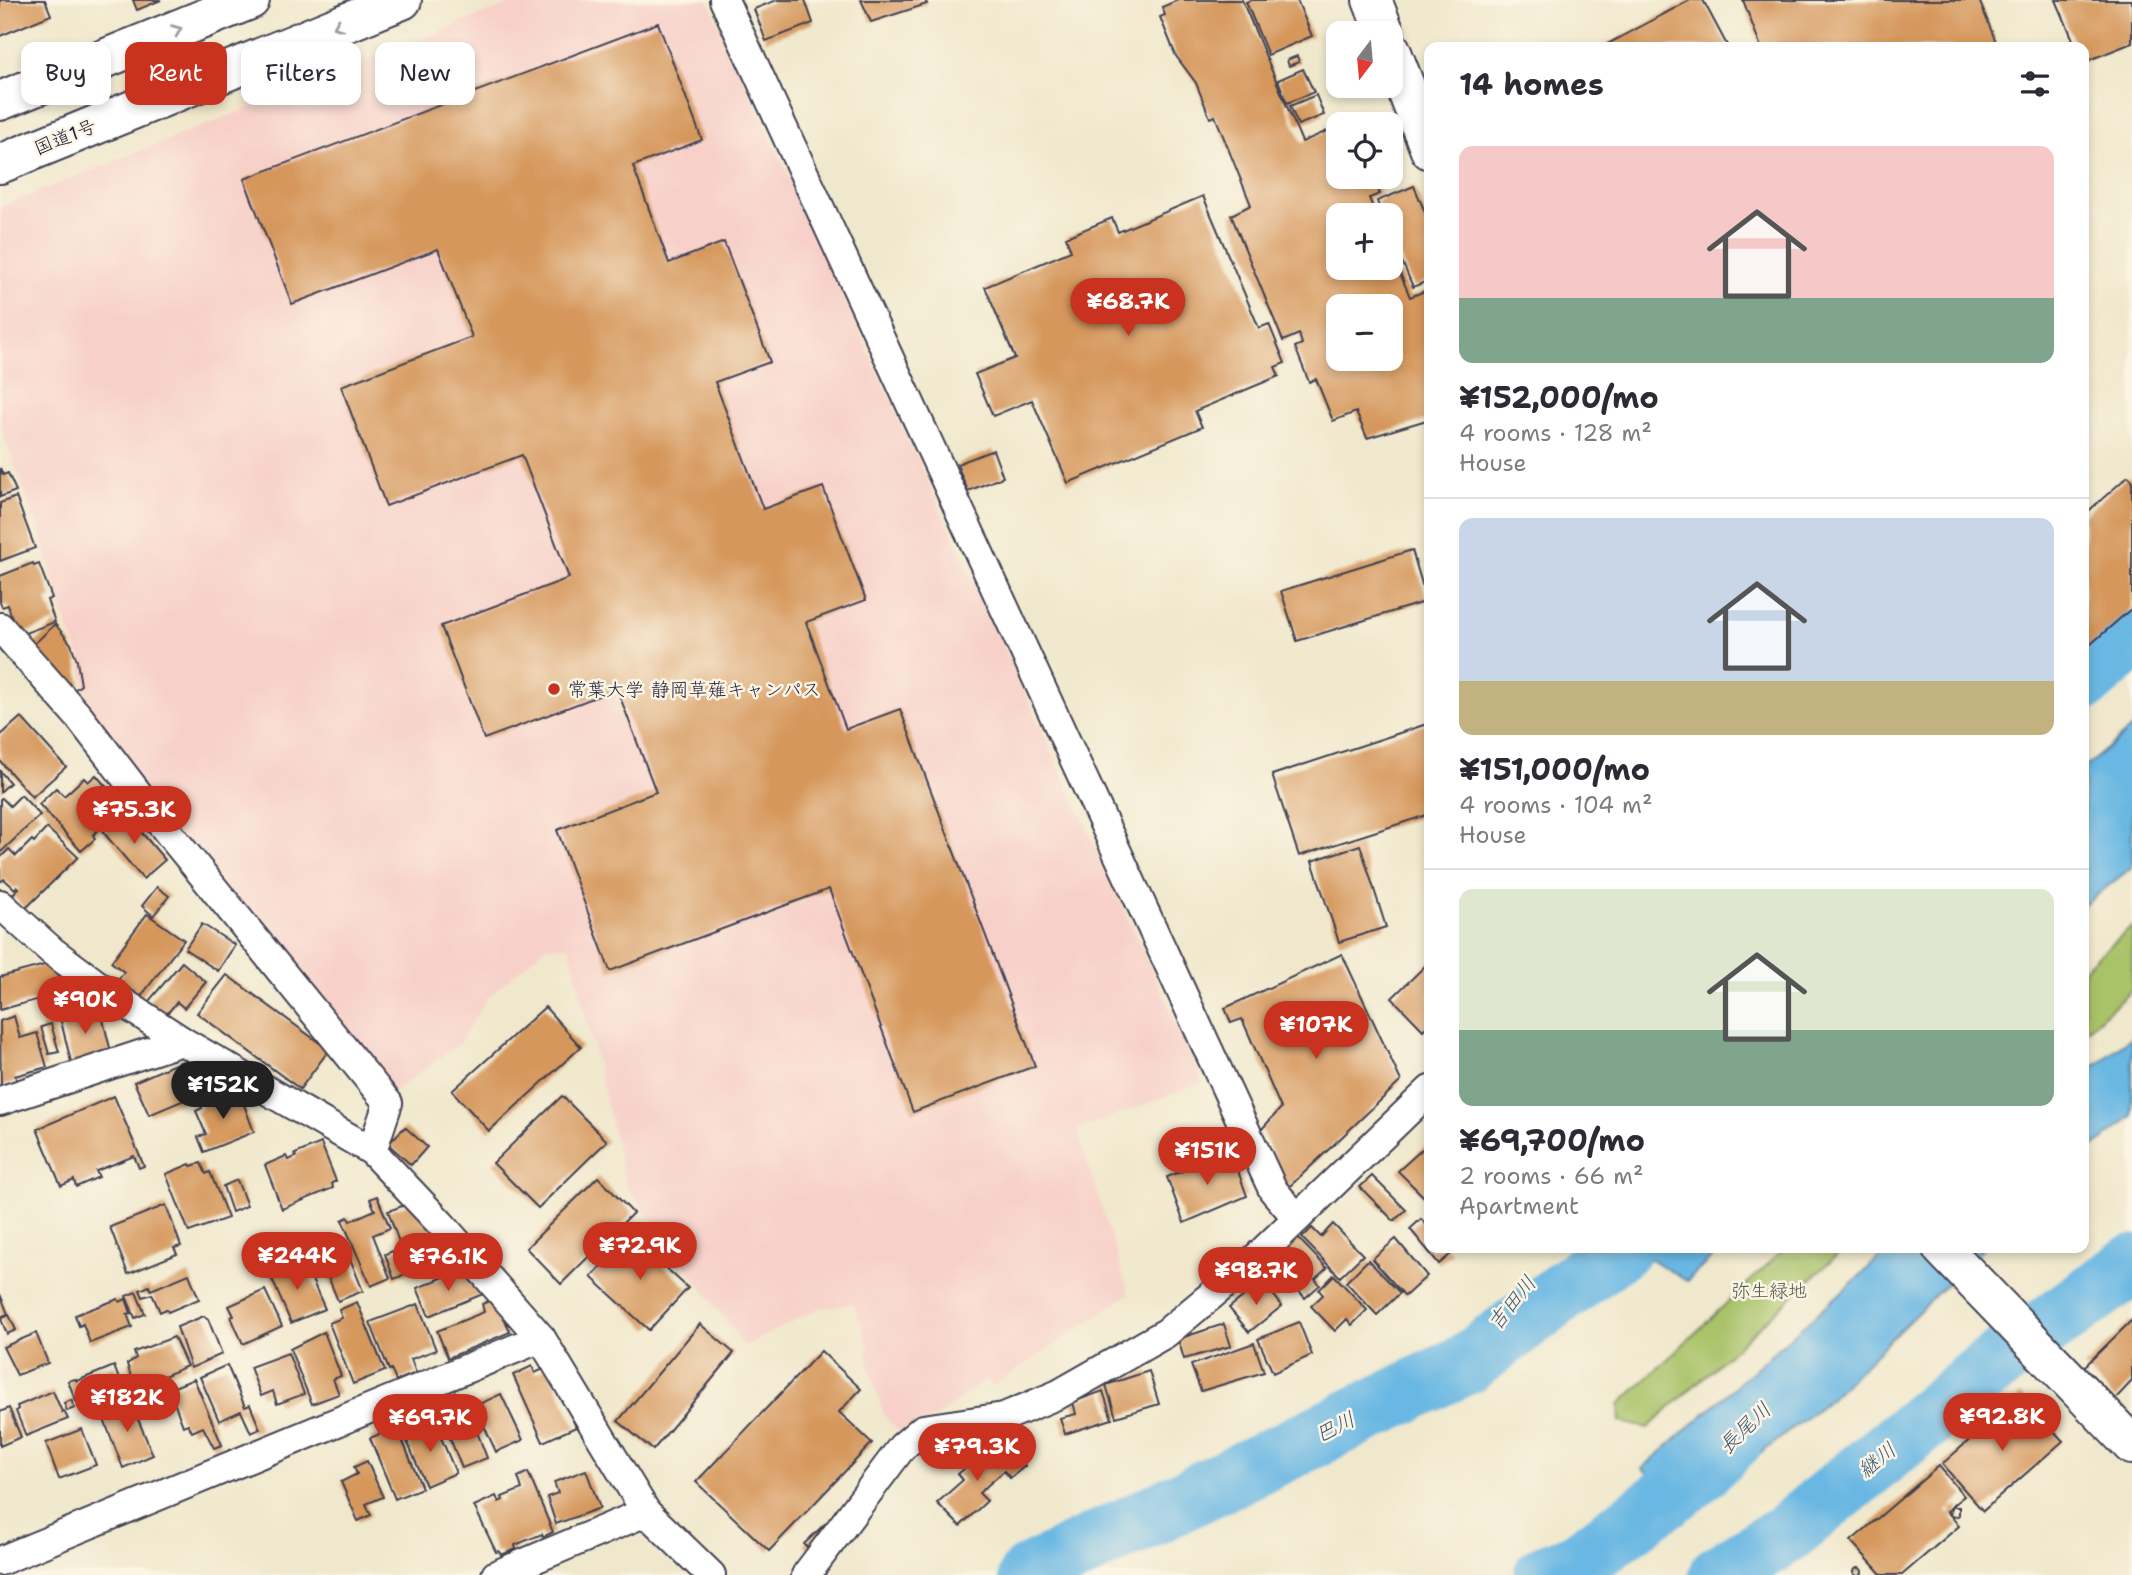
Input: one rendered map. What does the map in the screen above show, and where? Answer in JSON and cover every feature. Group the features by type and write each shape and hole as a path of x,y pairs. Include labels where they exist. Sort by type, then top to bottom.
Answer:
{"main road":[{"path":"0,101 250,0"},
{"name":"国道1号","path":"0,164 402,0"},
{"path":"1372,0 1380,21"},
{"path":"1404,83 1424,135"},
{"path":"1947,1253 2132,1445"}],"street":[{"path":"724,0 1273,1190 1297,1218"},
{"path":"0,627 79,717 159,821 388,1103 372,1152"},
{"path":"0,904 52,951 107,992 183,1041 372,1152 441,1224 541,1338 646,1512 711,1575"},
{"path":"0,1101 183,1041"},
{"path":"806,1575 902,1447 923,1429 1004,1418 1071,1387 1166,1333 1255,1259 1424,1096"},
{"path":"0,1561 541,1338"},
{"path":"495,1575 646,1512"},
{"path":"0,1569 3,1575"}],"shaded area":[{"name":"常葉大学 静岡草薙キャンパス","path":"519,0 708,0 1203,1082 1077,1130 1129,1294 993,1386 986,1379 935,1418 899,1432 884,1416 868,1362 868,1344 854,1304 820,1308 745,1346 626,1186 569,946 547,946 487,998 459,1044 393,1092 90,723 80,656 66,623 41,536 3,434 0,417 0,207 256,105 361,105 361,63 375,57 375,105 475,105 475,42 414,42"}],"green space":[{"path":"2132,927 2132,990 2089,1029 2089,964"},
{"name":"弥生緑地","path":"1780,1253 1840,1253 1648,1428 1620,1422 1619,1405"}],"water":[{"path":"2132,728 2132,867 2089,901 2089,764"},
{"path":"2132,1037 2132,1116 2089,1151 2089,1070"},
{"path":"1640,1253 1717,1253 1687,1281"},
{"path":"1884,1253 1978,1253 1832,1397 1691,1509 1642,1469"}],"building":[{"path":"0,0 45,0 51,15 0,36"},
{"path":"133,0 161,0 137,10"},
{"path":"777,0 805,0 813,23 766,41 754,9"},
{"path":"861,0 925,0 927,4 871,22"},
{"path":"1178,0 1242,0 1302,142 1326,132 1326,189 1378,189 1380,194 1369,198 1371,203 1326,203 1326,280 1403,280 1410,297 1424,291 1424,421 1367,438 1356,412 1333,421 1316,379 1309,382 1295,347 1302,344 1299,334 1283,341 1231,215 1251,205 1215,116 1210,118 1196,83 1176,56 1160,17 1165,15 1162,7"},
{"path":"1297,0 1312,36 1268,55 1246,2"},
{"path":"1690,0 1703,0 1725,42 1611,42"},
{"path":"1743,0 1979,0 1996,42 1759,42"},
{"path":"2056,0 2132,0 2132,43 2089,60 2089,42 2074,42"},
{"path":"658,23 702,140 633,166 669,263 724,242 770,362 715,382 763,509 823,487 866,600 806,622 846,729 900,709 1035,1066 913,1112 829,889 610,971 557,830 656,792 617,689 484,739 441,626 569,578 522,455 386,506 341,386 472,337 438,249 292,304 244,179 440,105 475,105 475,92"},
{"path":"1297,56 1299,62 1289,66 1287,60"},
{"path":"1303,69 1314,92 1287,103 1278,80"},
{"path":"1316,95 1324,115 1298,125 1290,106"},
{"path":"1414,186 1424,210 1424,282 1413,287 1403,264 1403,203 1377,201"},
{"path":"1203,196 1259,328 1269,324 1285,363 1275,367 1279,376 1195,411 1202,427 1068,483 1032,400 993,416 975,374 1015,358 985,287 1071,251 1066,237 1112,218 1118,232"},
{"path":"993,450 1003,477 968,491 957,464"},
{"path":"0,468 3,475 8,473 16,491 0,497"},
{"path":"2128,476 2132,480 2132,608 2089,646 2089,511"},
{"path":"16,497 35,548 0,561 0,503"},
{"path":"1412,550 1424,591 1424,602 1297,641 1281,591"},
{"path":"33,563 34,566 39,564 52,598 47,600 55,622 17,636 8,605 2,607 0,602 0,576"},
{"path":"55,624 71,644 77,661 81,685 68,694 28,650"},
{"path":"21,717 66,767 32,797 0,761 0,736"},
{"path":"1424,725 1424,816 1299,856 1272,775"},
{"path":"0,771 10,783 0,792"},
{"path":"96,775 121,804 111,813 113,816 93,835 95,839 81,851 39,804 56,788 64,796 84,778 88,782"},
{"path":"21,795 40,815 0,853 0,799 10,806"},
{"path":"125,813 165,860 143,879 103,832"},
{"path":"47,828 78,857 25,909 12,895 19,888 17,886 15,889 4,879 0,882 0,858 9,849 16,856"},
{"path":"1360,845 1386,927 1339,942 1312,861"},
{"path":"157,887 169,896 153,916 142,906"},
{"path":"147,914 184,940 138,1000 116,983 124,972 111,962"},
{"path":"202,924 235,945 218,971 185,949"},
{"path":"1342,954 1401,1081 1288,1188 1261,1130 1281,1108 1242,1019 1231,1023 1225,1008"},
{"path":"182,962 206,982 184,1008 177,1002 165,1016 148,1002"},
{"path":"48,964 60,976 62,985 71,982 76,1000 46,1008 43,998 0,1010 0,977"},
{"path":"1424,967 1423,1030 1392,998"},
{"path":"227,975 329,1050 300,1089 197,1013"},
{"path":"90,1001 93,1019 102,1016 113,1060 73,1070 58,1009"},
{"path":"545,1007 581,1047 489,1131 452,1091"},
{"path":"14,1016 20,1038 37,1033 47,1067 15,1076 17,1081 1,1086 0,1021"},
{"path":"51,1024 59,1052 49,1054 41,1027"},
{"path":"182,1061 184,1064 188,1062 201,1093 149,1115 134,1082"},
{"path":"230,1092 232,1096 240,1094 254,1132 204,1152 198,1137 206,1134 196,1111 202,1108 200,1104"},
{"path":"114,1096 144,1166 139,1168 134,1156 96,1171 99,1177 76,1187 74,1180 61,1186 37,1129"},
{"path":"562,1096 607,1141 538,1208 493,1163"},
{"path":"405,1127 427,1147 411,1165 388,1144"},
{"path":"321,1143 336,1181 332,1183 333,1188 282,1209 265,1165 286,1156 288,1160 296,1157 295,1154"},
{"path":"1424,1147 1424,1197 1398,1171"},
{"path":"1231,1152 1247,1196 1184,1223 1167,1177"},
{"path":"201,1163 206,1174 210,1172 228,1218 189,1232 166,1174 190,1164"},
{"path":"1372,1176 1406,1210 1394,1221 1360,1187"},
{"path":"598,1177 633,1213 561,1284 526,1248"},
{"path":"237,1180 247,1206 232,1212 223,1186"},
{"path":"377,1196 390,1228 373,1235 390,1278 371,1286 342,1220 348,1217 350,1221 375,1210 370,1199"},
{"path":"411,1203 442,1233 450,1257 394,1279 385,1254 401,1248 388,1211"},
{"path":"166,1205 181,1246 174,1248 177,1254 128,1274 110,1227"},
{"path":"1421,1219 1424,1222 1424,1246 1410,1229"},
{"path":"1333,1224 1363,1255 1340,1277 1302,1238 1312,1228 1321,1237"},
{"path":"630,1235 688,1288 649,1330 591,1277"},
{"path":"341,1236 363,1291 338,1301 316,1246"},
{"path":"1296,1236 1327,1268 1315,1279 1320,1285 1305,1298 1272,1259"},
{"path":"1396,1239 1427,1276 1405,1296 1372,1259"},
{"path":"1430,1253 1452,1253 1439,1264"},
{"path":"1368,1260 1400,1293 1377,1315 1346,1282"},
{"path":"295,1261 301,1276 309,1273 325,1309 291,1323 269,1272"},
{"path":"456,1272 458,1277 468,1273 483,1294 429,1316 417,1288"},
{"path":"189,1274 199,1299 168,1312 166,1309 160,1312 152,1294 143,1297 140,1290 149,1286 151,1290"},
{"path":"1334,1275 1367,1310 1352,1325 1347,1319 1335,1331 1311,1306 1323,1295 1319,1290"},
{"path":"1263,1281 1282,1306 1249,1332 1229,1308"},
{"path":"265,1290 282,1326 243,1344 229,1306"},
{"path":"136,1292 145,1314 135,1318 126,1296"},
{"path":"0,1294 8,1314 0,1317"},
{"path":"496,1298 510,1332 448,1358 437,1331 484,1312 482,1304"},
{"path":"118,1299 120,1302 126,1299 131,1313 127,1314 132,1327 90,1343 83,1324 79,1326 75,1315"},
{"path":"357,1302 385,1371 353,1384 329,1323 342,1318 339,1310"},
{"path":"418,1304 436,1350 411,1359 416,1373 396,1381 370,1322"},
{"path":"9,1315 16,1330 7,1334 1,1319"},
{"path":"204,1316 208,1319 222,1354 191,1368 177,1327"},
{"path":"2132,1320 2132,1381 2115,1399 2084,1367"},
{"path":"1299,1322 1312,1355 1273,1373 1258,1339"},
{"path":"700,1324 734,1353 653,1450 618,1421"},
{"path":"1224,1324 1231,1346 1184,1359 1178,1339"},
{"path":"324,1332 341,1376 333,1379 339,1394 312,1404 290,1349"},
{"path":"36,1333 48,1363 17,1375 3,1347"},
{"path":"174,1337 187,1366 146,1384 147,1386 84,1411 80,1400 76,1401 68,1381 77,1381 114,1366 122,1387 133,1383 127,1364 136,1358 134,1352"},
{"path":"1254,1343 1264,1372 1201,1391 1191,1365"},
{"path":"821,1351 861,1389 839,1412 872,1443 769,1551 696,1482"},
{"path":"288,1353 304,1394 277,1404 273,1391 261,1396 250,1367"},
{"path":"227,1365 245,1407 250,1405 260,1429 251,1433 241,1411 219,1421 200,1377"},
{"path":"532,1366 535,1373 548,1367 576,1427 543,1442 513,1375"},
{"path":"1149,1371 1159,1404 1116,1417 1106,1385"},
{"path":"194,1379 222,1445 214,1448 203,1427 192,1432 188,1424 183,1426 169,1389"},
{"path":"53,1391 68,1419 26,1436 16,1411 17,1406"},
{"path":"1103,1391 1112,1419 1065,1434 1060,1418 1076,1414 1073,1402"},
{"path":"501,1394 523,1440 496,1452 475,1406"},
{"path":"2021,1395 2063,1441 1983,1511 1942,1464"},
{"path":"71,1400 75,1408 67,1411 64,1403"},
{"path":"130,1400 153,1455 123,1468 101,1412"},
{"path":"9,1408 21,1437 0,1446 0,1412"},
{"path":"469,1411 487,1458 462,1468 443,1421"},
{"path":"434,1421 456,1473 426,1486 404,1434"},
{"path":"397,1427 422,1488 395,1499 370,1438"},
{"path":"82,1429 96,1465 59,1479 46,1443"},
{"path":"994,1443 1012,1463 1018,1458 1025,1466 1010,1478 1004,1471 979,1493 987,1501 960,1526 937,1503 963,1480 958,1474"},
{"path":"367,1461 383,1497 366,1504 371,1515 358,1521 341,1482 357,1474 354,1467"},
{"path":"1939,1466 1964,1496 1954,1504 1947,1512 1950,1515 1952,1507 1959,1507 1959,1515 1951,1516 1959,1526 1902,1575 1882,1575 1851,1541"},
{"path":"586,1470 600,1508 556,1524 547,1497 558,1493 554,1482"},
{"path":"528,1472 553,1532 515,1545 516,1549 501,1555 499,1551 496,1552 474,1506 496,1496 499,1502 503,1500 502,1497 522,1489 518,1477"},
{"path":"827,1522 832,1527 815,1555 804,1544"},
{"path":"1858,1568 1862,1572 1858,1576 1854,1572"}],"waterway":[{"name":"吉田川","path":"2089,677 2132,642"},
{"name":"巴川","path":"1029,1575 1468,1363 1614,1253"},
{"name":"継川","path":"1719,1575 1787,1533 1985,1372 2132,1265"},
{"name":"長尾川","path":"1544,1575 1578,1562 1691,1480 1735,1438"}],"place":[{"name":"常葉大学 静岡草薙キャンパス","path":"554,689"}]}
